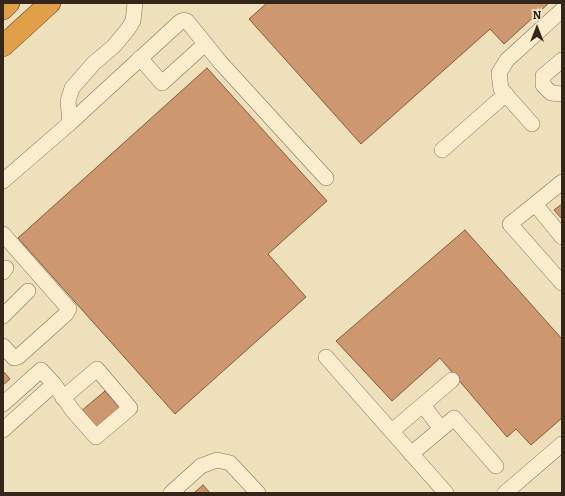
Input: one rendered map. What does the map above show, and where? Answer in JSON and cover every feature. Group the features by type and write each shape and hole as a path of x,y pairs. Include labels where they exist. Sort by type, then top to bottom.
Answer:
{"highway":[{"path":"3,9 9,3"},
{"path":"3,46 50,3"}],"lane":[{"path":"70,123 68,100 72,88 94,63 114,46 128,30 133,21 135,3"},
{"path":"532,124 502,89 499,73 507,60 562,10"},
{"path":"3,181 184,20 187,21 205,44 326,178"},
{"path":"140,58 162,83 205,44"},
{"path":"562,60 543,76 543,85 551,93 562,94"},
{"path":"442,150 506,94"},
{"path":"562,182 510,224 562,283"},
{"path":"534,204 562,237"},
{"path":"3,234 35,268 69,309 66,314 18,357 14,358 3,346"},
{"path":"3,316 28,291"},
{"path":"326,358 446,493"},
{"path":"3,404 41,370 54,384 63,398 73,411 96,437 130,408 97,369 63,398"},
{"path":"392,431 452,380"},
{"path":"3,430 54,384"},
{"path":"422,405 441,429"},
{"path":"411,454 454,418 496,466"},
{"path":"505,493 562,444"},
{"path":"171,493 201,466 216,460 230,463 258,493"}],"building":[{"path":"267,3 549,3 504,44 490,29 361,144 249,19"},
{"path":"207,68 327,201 268,254 306,297 175,414 18,238"},
{"path":"562,204 562,219 554,210"},
{"path":"465,230 562,339 562,418 531,445 516,429 507,437 440,358 392,401 336,341"},
{"path":"3,371 10,379 3,385"},
{"path":"105,391 121,409 96,431 80,412"},
{"path":"203,485 210,493 194,493"}]}
